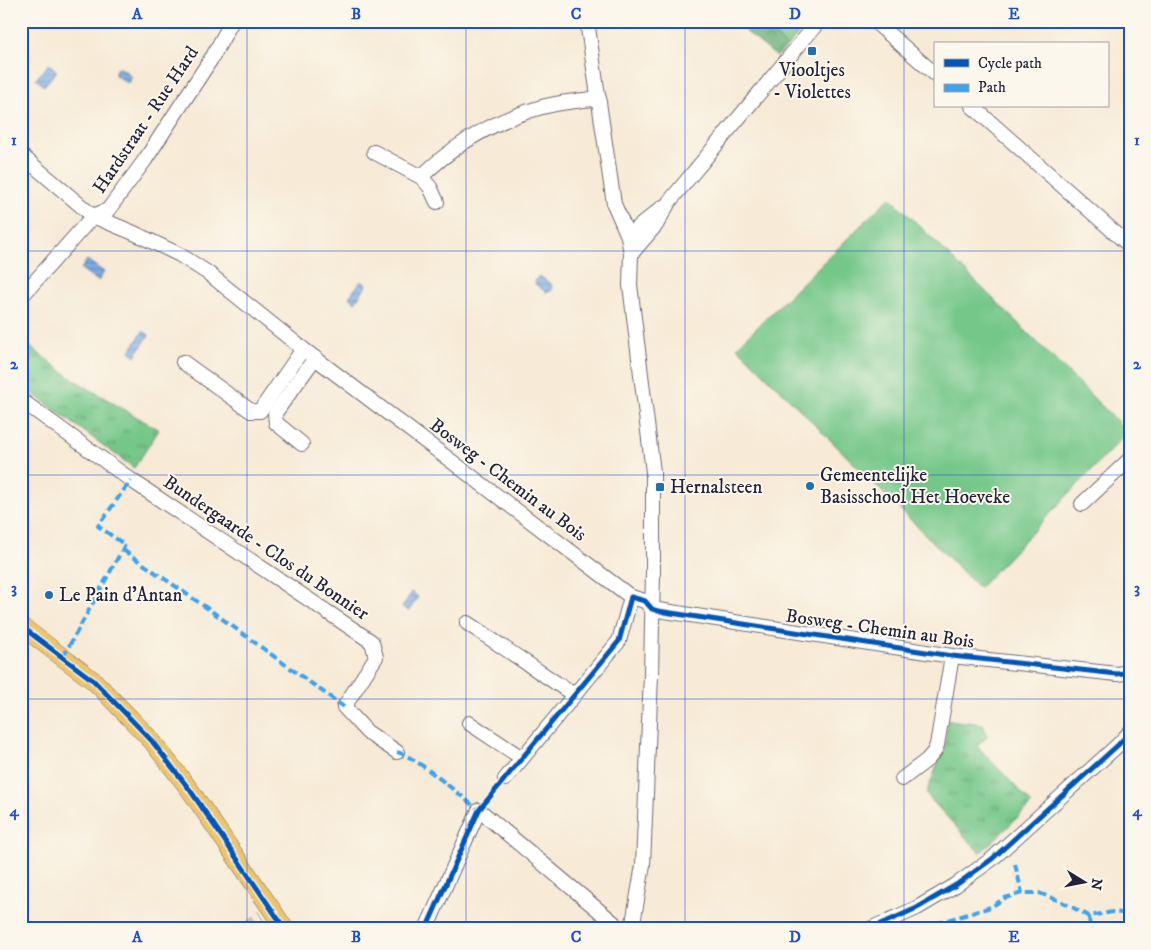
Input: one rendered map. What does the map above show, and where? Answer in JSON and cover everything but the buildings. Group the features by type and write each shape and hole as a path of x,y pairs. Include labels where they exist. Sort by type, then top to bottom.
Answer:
{"main road":[{"path":"21,626 94,681 145,733 185,783 268,914 285,929"}],"street":[{"name":"Hardstraat - Rue Hard","path":"21,297 93,216 108,210 145,160 212,56 232,21"},
{"path":"587,21 614,204 628,236 631,254 630,285 653,472 652,609 643,865 632,929"},
{"path":"631,254 656,225 669,202 819,21"},
{"path":"874,21 934,73"},
{"path":"421,177 447,153 504,119 544,107 599,98"},
{"path":"974,108 1130,246"},
{"path":"374,152 421,177 430,187 438,202"},
{"name":"Bosweg - Chemin au Bois","path":"21,155 93,216 134,233 195,264 238,295 303,349 631,597 645,601 652,609 952,656 1117,674 1130,672"},
{"path":"628,236 669,202"},
{"path":"183,362 251,410 260,411 303,349"},
{"path":"302,444 276,423 275,413 315,358"},
{"name":"Bundergaarde - Clos du Bonnier","path":"21,400 131,480 372,642 376,657 344,707 367,732 397,752"},
{"path":"1082,504 1130,459"},
{"path":"505,779 619,641 631,597"},
{"path":"467,623 574,695"},
{"path":"902,779 934,752 937,745 952,656"},
{"path":"469,723 522,758"},
{"path":"870,929 917,908 956,886 992,859 1130,732"},
{"path":"426,929 479,810 621,929"}],"green space":[{"path":"733,21 760,21 787,47 777,57"},
{"path":"760,21 809,21 787,47"},
{"path":"890,197 1128,432 979,588 737,347"},
{"path":"21,340 74,380 159,430 134,468 21,385"},
{"path":"948,720 983,724 987,737 977,746 1032,804 980,853 926,794 945,746"}],"water":[{"path":"49,64 57,71 44,86 36,79"},
{"path":"117,68 123,69 129,74 131,78 129,82 125,82 115,75"},
{"path":"87,260 104,272 98,281 81,269"},
{"path":"538,277 552,285 551,291 546,292 535,284"},
{"path":"361,281 367,285 355,302 349,297"},
{"path":"143,331 149,335 135,356 130,351"},
{"path":"412,592 418,597 409,611 402,607"}],"tunnel":[{"path":"243,929 262,917"}],"marked path":[{"path":"63,657 125,545 98,526 131,480"},
{"path":"123,550 344,707"},
{"path":"397,752 416,761 479,810"},
{"path":"1015,864 1022,893"},
{"path":"926,929 932,925 991,907 1005,898 1022,893 1039,893 1060,901 1089,916 1113,912 1130,914"},
{"path":"1122,929 1130,915"},
{"path":"1089,916 1090,929"}],"cycle path":[{"path":"426,929 479,810 619,641 631,597 645,601 652,609 658,611 952,656 1117,674 1130,672"},
{"path":"21,626 94,681 151,740 190,790 285,929"},
{"path":"870,929 917,908 956,885 992,859 1130,732"}],"place":[{"name":"Viooltjes - Violettes","path":"812,51"},
{"name":"Gemeentelijke Basisschool Het Hoeveke","path":"810,486"},
{"name":"Hernalsteen","path":"660,487"},
{"name":"Le Pain d'Antan","path":"49,595"}]}
